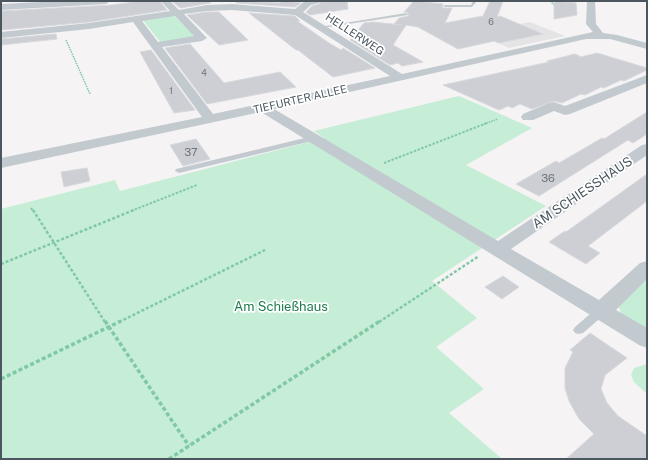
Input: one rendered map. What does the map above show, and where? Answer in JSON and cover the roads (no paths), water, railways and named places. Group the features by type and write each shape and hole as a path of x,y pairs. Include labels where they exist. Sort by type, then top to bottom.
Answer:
{"street":[{"path":"1,7 106,1"},
{"path":"157,45 202,38 165,1"},
{"name":"HELLERWEG","path":"316,1 308,3 296,12 399,77"},
{"path":"591,1 591,24 599,34"},
{"path":"1,35 225,7 296,12"},
{"path":"136,19 157,45 210,119"},
{"name":"TIEFURTER ALLEE","path":"1,164 263,108 586,36 599,34 614,36 647,46"},
{"path":"528,117 554,106 565,111 645,82"},
{"path":"263,108 647,338"},
{"name":"AM SCHIESSHAUS","path":"498,249 647,148"},
{"path":"600,311 647,268"}],"lane":[{"path":"445,6 472,6 475,1"},
{"path":"322,27 406,14"},
{"path":"179,171 314,138"},
{"path":"579,330 600,311"}],"park label":[{"name":"Am Schießhaus","path":"281,306"}]}
